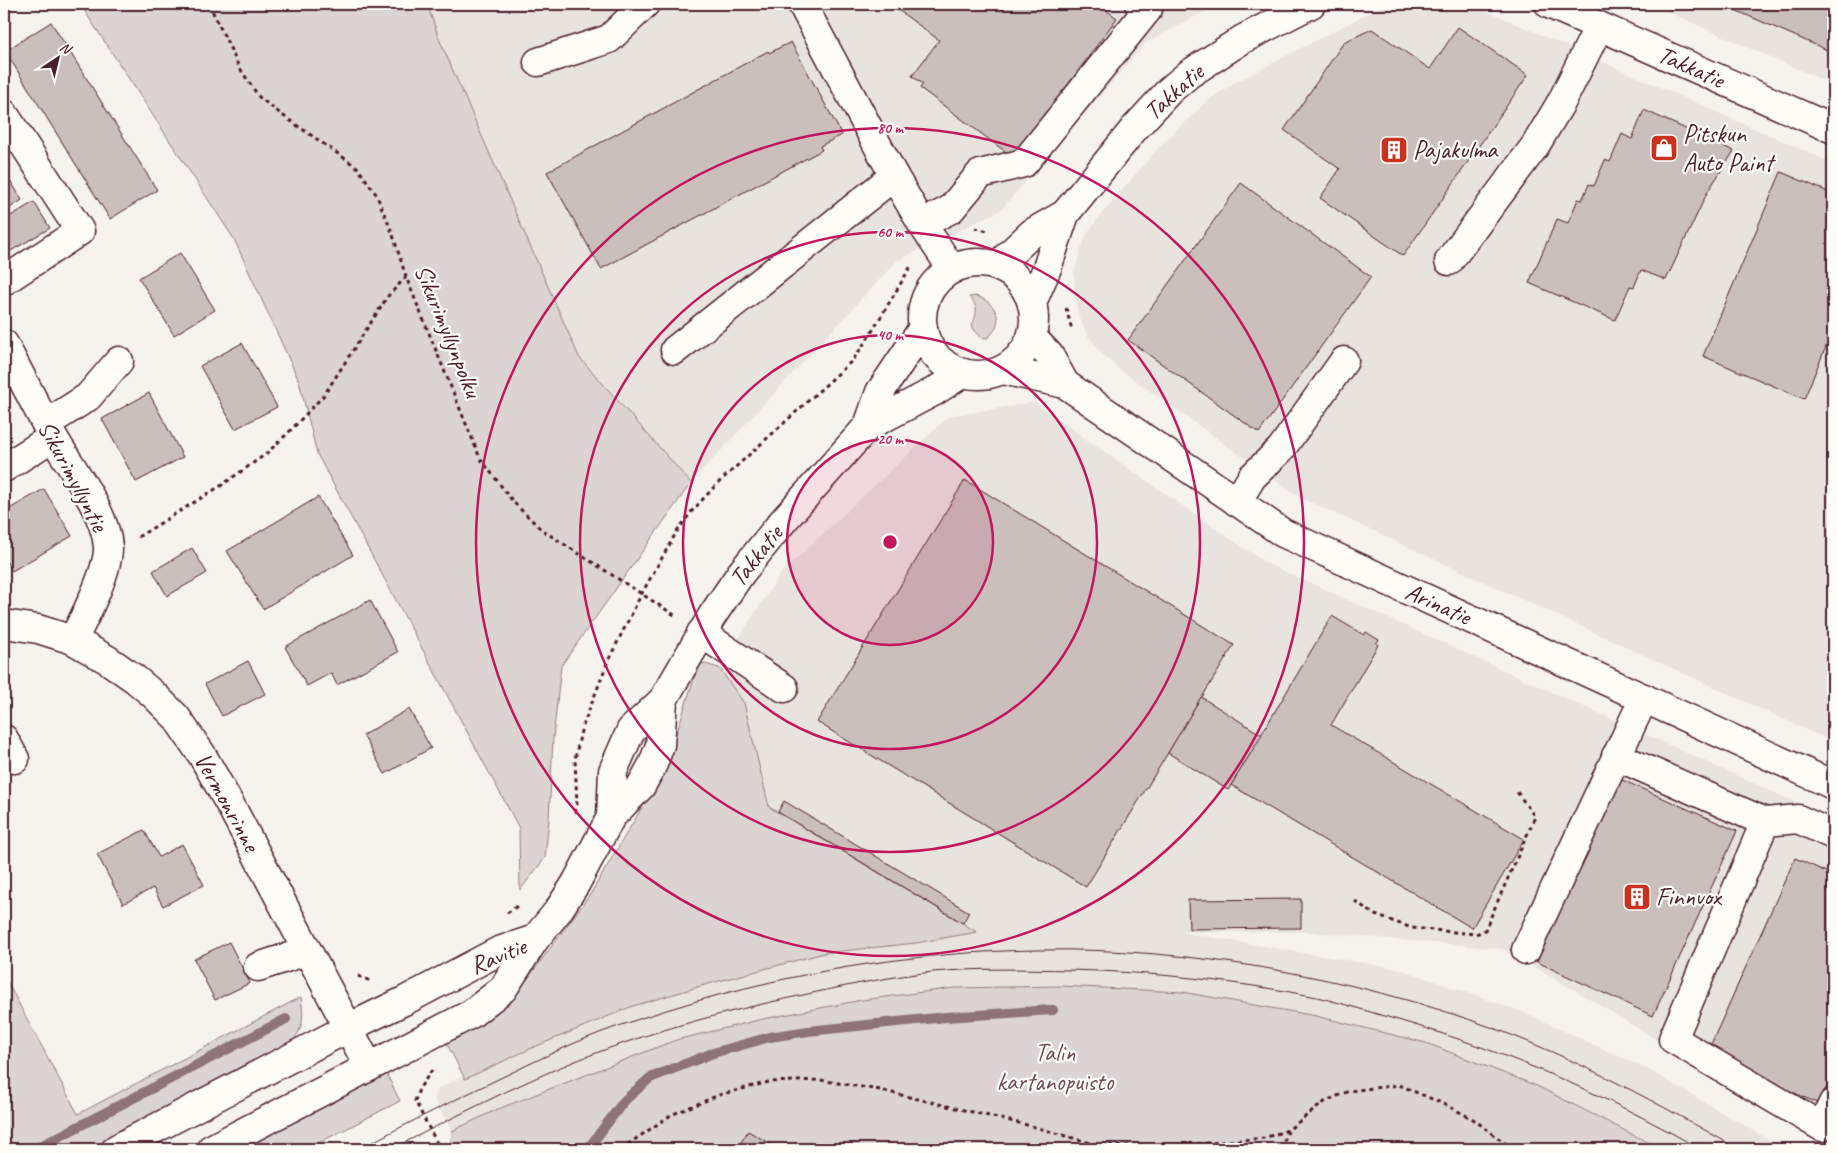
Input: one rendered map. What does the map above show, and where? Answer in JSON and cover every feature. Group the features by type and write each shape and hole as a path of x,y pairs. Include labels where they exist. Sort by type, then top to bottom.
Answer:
{"street":[{"path":"538,62 609,39 645,4"},
{"path":"802,4 894,176 922,224 952,269"},
{"path":"922,224 951,209 980,174 1024,163 1148,9 1139,4"},
{"name":"Takkatie","path":"997,266 1032,234 1065,214 1134,129 1168,91 1189,74 1243,39 1311,4"},
{"name":"Takkatie","path":"1550,4 1833,129"},
{"path":"1449,260 1535,146 1562,100 1600,26"},
{"path":"4,114 80,232 4,281"},
{"path":"675,350 894,176"},
{"name":"Takkatie","path":"1032,302 1047,268 1065,214"},
{"path":"974,263 997,266 1015,276 1028,293 1032,302 1034,314 1032,337 1025,350 1015,362 1003,370 990,374 962,373 948,367 936,357 927,343 922,314 925,300 931,288 952,269 974,263"},
{"name":"Takkatie","path":"868,426 880,392 923,328"},
{"name":"Arinatie","path":"1032,337 1049,355 1065,384"},
{"name":"Sikurimyllyntie","path":"4,344 50,431 97,510 106,532 108,550 94,594 72,640"},
{"path":"4,468 88,397 120,361"},
{"path":"1237,502 1252,477 1281,449 1344,361"},
{"name":"Arinatie","path":"1003,370 1065,384 1283,533 1833,784"},
{"name":"Takkatie","path":"535,938 558,911 576,883 611,817 613,771 632,730 663,700 701,633 741,574 765,543 868,426 935,391 962,373"},
{"name":"Vermonrinne","path":"4,624 38,629 72,640 108,660 135,679 154,694 176,717 202,755 228,802 369,1067"},
{"path":"701,633 784,688"},
{"path":"1526,950 1644,698"},
{"path":"1616,756 1765,822 1798,819 1833,836"},
{"path":"1765,822 1673,1039 1822,1127 1833,1103"},
{"name":"Ravitie","path":"116,1149 499,951 535,938"},
{"name":"Ravitie","path":"211,1149 471,1014 503,989 535,938"},
{"path":"258,968 307,951"}],"path":[{"name":"Sikurimyllynpolku","path":"209,4 239,67 259,97 357,167 376,194 392,232 406,277 480,458 508,496 542,530 701,633"},
{"path":"575,814 577,804 576,759 581,731 608,661 642,593 676,534 692,511 716,485 853,360 870,335 909,268 969,224 978,229 988,231 1004,228 1020,244"},
{"path":"108,550 130,542 165,522 266,454 324,395 388,296 406,277"},
{"path":"1066,301 1072,331"},
{"path":"1355,901 1375,915 1412,928 1476,934 1485,930 1535,817 1517,792"},
{"path":"432,1068 415,1101 440,1149"},
{"path":"621,1149 672,1115 719,1094 769,1082 820,1080 880,1090 1031,1126 1098,1145 1165,1147 1264,1138 1288,1130 1326,1101 1348,1091 1399,1085 1444,1104 1473,1119 1513,1149"},
{"path":"1281,1149 1288,1130"}],"shaded area":[{"path":"427,4 1219,4 1146,43 1001,210 897,261 691,483 579,357 440,41"},
{"path":"1386,4 1471,4 1833,163 1833,742 1299,497 1119,369 1101,353 1088,336 1079,318 1075,295 1074,273 1080,251 1087,234 1099,217 1158,148 1207,101 1234,83"},
{"path":"1673,4 1833,4 1833,85 1668,12"},
{"path":"1035,402 1266,563 1833,819 1833,1149 1593,1001 1503,949 1309,932 1180,932 1400,969 1523,1012 1651,1071 1785,1149 1661,1149 1537,1086 1426,1043 1316,1016 1182,992 1061,986 954,988 862,1000 763,1019 676,1040 498,1109 452,1131 434,1099 439,1088 464,1075 466,1079 532,1048 633,1006 824,953 976,932 769,807 744,703 719,668 781,573 949,416"}],"green space":[{"path":"80,4 427,4 440,41 579,357 691,483 561,666 553,738 545,858 520,890 519,828 317,454 299,381 234,239"},
{"path":"975,296 989,303 998,319 997,326 987,338 978,334 972,325 976,307 969,297"},
{"path":"702,663 719,668 744,703 769,807 977,932 916,943 824,953 708,984 633,1006 532,1048 465,1079 446,1042 504,1005 520,989 591,893 659,779 671,750 695,675"},
{"path":"4,976 78,1114 301,997 302,1022 298,1033 290,1045 90,1149 4,1149"},
{"name":"Talin kartanopuisto","path":"1061,986 1182,992 1316,1016 1426,1043 1537,1086 1661,1149 450,1149 452,1131 498,1109 676,1040 763,1019 862,1000 954,988"},
{"path":"386,1073 400,1101 307,1149 241,1149"}],"building":[{"path":"890,4 1098,4 1117,18 1014,158 920,88 923,84 912,76 939,40"},
{"path":"1721,4 1833,4 1833,36 1827,50"},
{"path":"51,22 157,190 110,219 5,51"},
{"name":"Pajakulma","path":"1458,27 1528,75 1403,256 1320,198 1340,169 1284,130 1344,42 1372,29 1430,69"},
{"path":"791,42 842,135 820,146 822,150 601,269 547,172 768,51 769,53"},
{"path":"1644,110 1734,151 1708,191 1666,280 1641,270 1634,287 1630,286 1615,320 1529,283 1557,219 1568,223 1578,199 1582,200 1589,184 1594,186 1605,160 1610,162 1622,134 1632,139"},
{"path":"4,170 22,200 4,212"},
{"path":"1781,172 1833,194 1833,330 1804,399 1703,356"},
{"path":"1241,183 1371,277 1259,433 1128,340"},
{"path":"34,202 50,228 4,255 4,220"},
{"path":"180,253 215,310 174,335 139,278"},
{"path":"242,343 277,407 235,429 200,366"},
{"path":"149,393 183,457 136,482 102,419"},
{"path":"965,480 1234,645 1086,887 817,722"},
{"path":"44,489 72,536 12,571 4,558 4,512"},
{"path":"318,497 353,555 263,609 227,551"},
{"path":"192,548 207,573 167,596 153,571"},
{"path":"370,600 398,652 337,685 331,673 307,686 285,647"},
{"path":"1332,616 1364,635 1366,632 1379,640 1376,643 1378,645 1331,725 1524,839 1472,928 1231,785"},
{"path":"248,661 265,694 222,716 205,684"},
{"path":"1201,697 1262,735 1228,790 1168,753"},
{"path":"409,709 431,748 385,774 363,735"},
{"name":"Finnvox","path":"1620,779 1737,831 1653,1016 1537,962"},
{"path":"784,801 969,912 963,923 778,812"},
{"path":"144,830 159,857 182,844 204,885 163,906 153,888 123,904 97,854"},
{"path":"1795,858 1833,875 1833,1073 1819,1104 1707,1053"},
{"path":"1301,899 1301,928 1189,929 1188,900"},
{"path":"229,942 250,983 215,1000 194,959"},
{"path":"748,1131 779,1149 737,1149"}],"waterway":[{"path":"590,1146 624,1101 650,1078 713,1053 770,1037 808,1031 946,1017 1053,1010"},
{"path":"35,1149 286,1019"}],"tram line":[{"path":"359,1149 565,1048 603,1032 718,995 824,971 877,963 931,956 1038,950 1095,950 1212,960 1329,980 1386,994 1528,1041 1650,1100 1738,1149"},
{"path":"392,1149 535,1078 594,1054 671,1028 719,1014 875,981 933,972 1001,969 1101,971 1163,975 1256,986 1317,997 1419,1026 1543,1071 1622,1107 1700,1149"}],"place":[{"name":"Pitskun Auto Paint","path":"1664,148"},
{"name":"Pajakulma","path":"1394,150"},
{"name":"Finnvox","path":"1637,897"}]}
